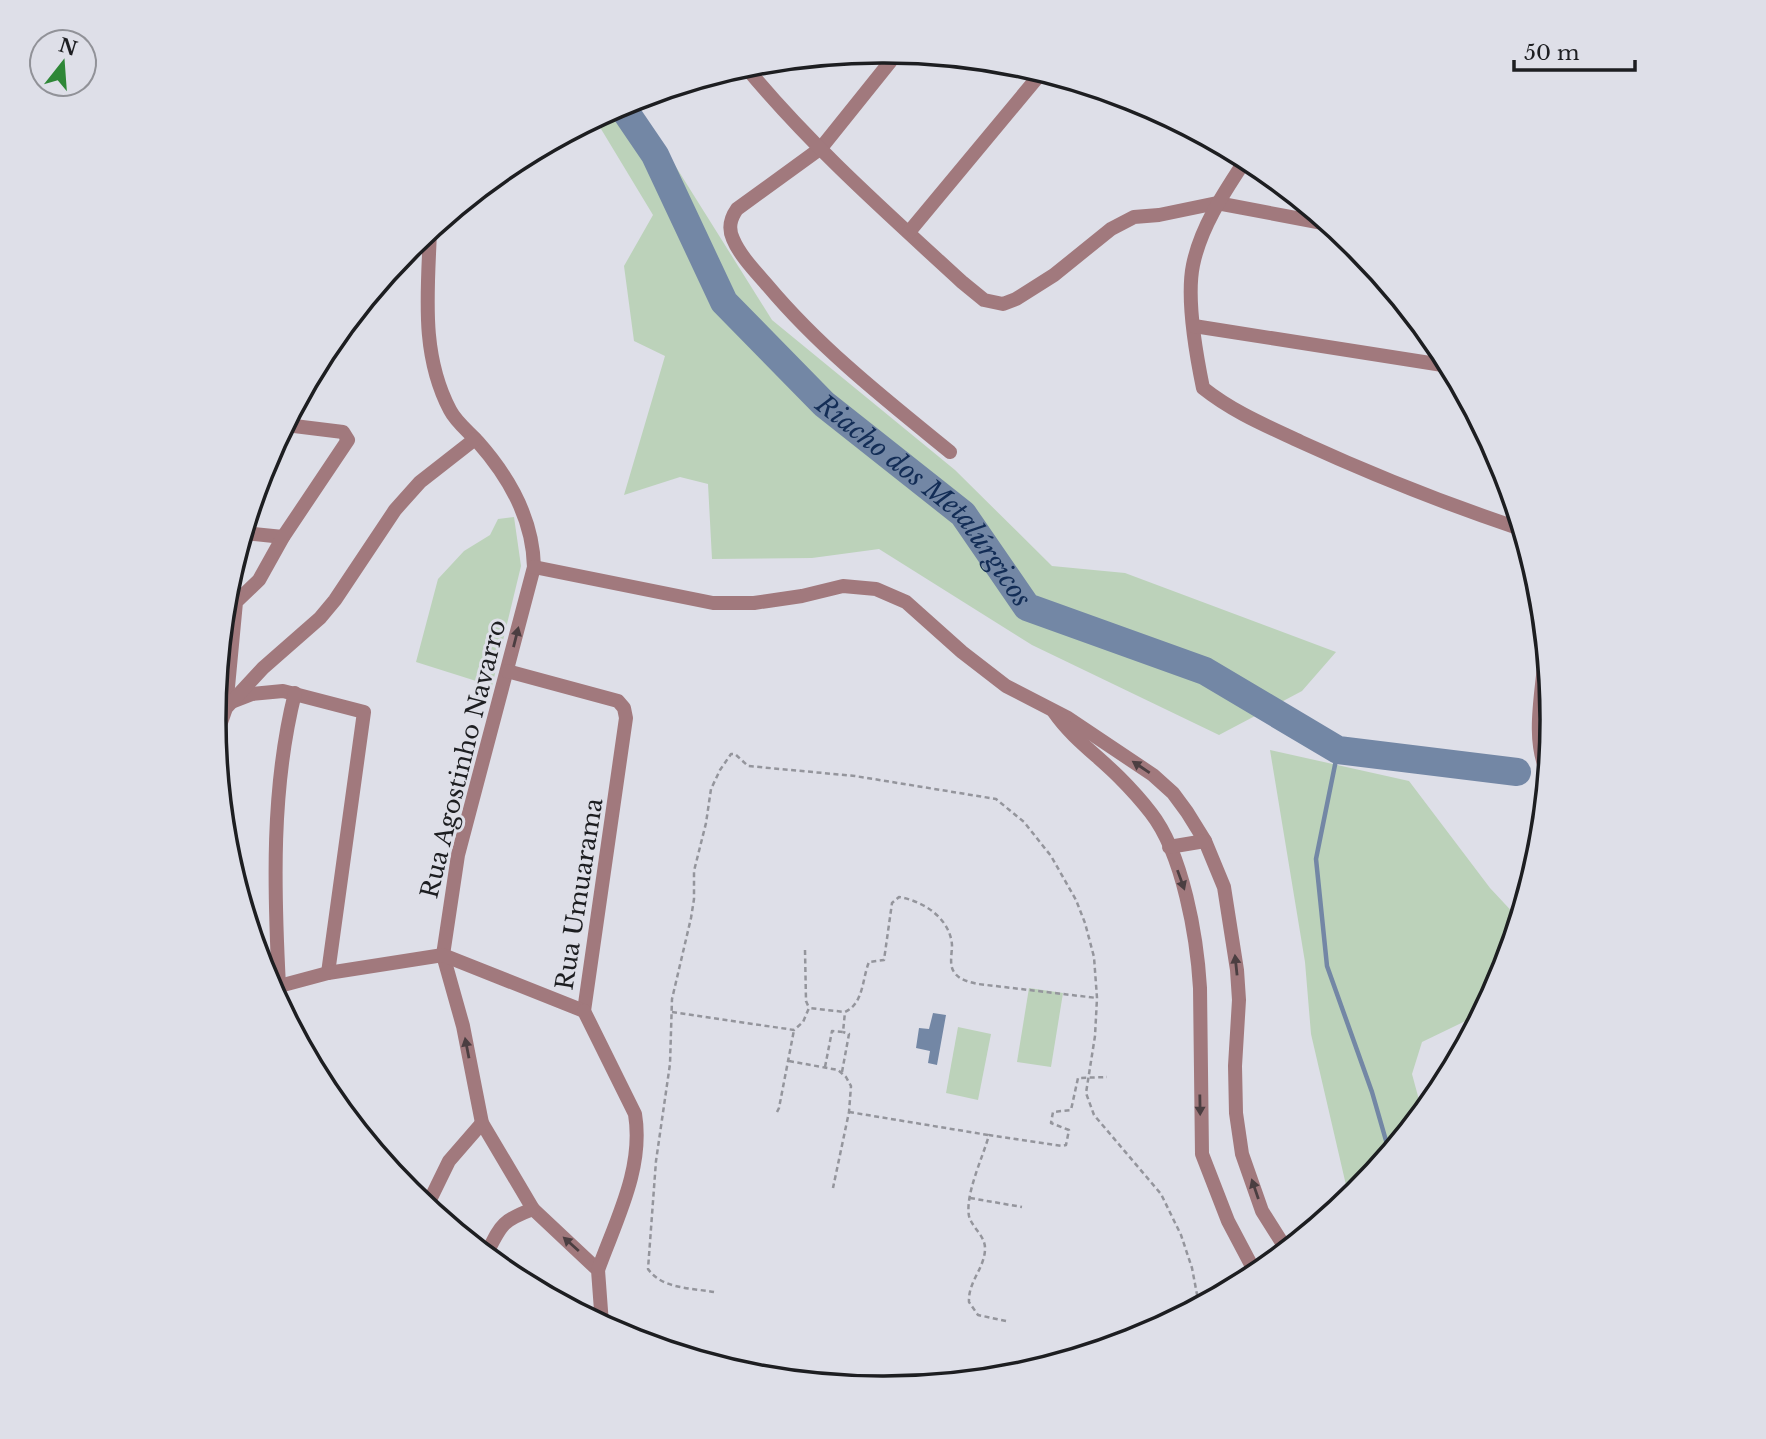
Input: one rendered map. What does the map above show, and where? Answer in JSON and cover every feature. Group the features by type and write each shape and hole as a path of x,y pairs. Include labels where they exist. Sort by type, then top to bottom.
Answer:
{"street":[{"path":"889,63 821,148 737,209 730,222 733,240 758,275 794,317 841,362 950,452"},
{"path":"753,77 771,99 821,148 984,300 1003,304 1016,299 1054,275 1111,229 1134,217 1159,215 1217,203 1309,220"},
{"path":"909,232 1034,81"},
{"path":"1240,169 1217,203 1193,265 1191,289 1194,326 1203,388 1224,405 1349,464 1510,525"},
{"name":"Rua Agostinho Navarro","path":"429,245 427,317 431,358 451,412 514,490 528,530 534,567 458,855 443,955 463,1026 482,1124 533,1209 598,1270"},
{"path":"1194,326 1435,364"},
{"path":"238,596 259,580 283,537 348,440 343,432 295,426"},
{"path":"229,704 263,668 320,618 396,510 420,482 475,439"},
{"path":"254,534 283,537"},
{"path":"534,567 713,603 754,603 843,586 876,589 906,602 962,652 1006,686 1068,718 1153,775 1172,793 1205,841 1224,887 1239,1000 1235,1066 1236,1112 1242,1154 1262,1211 1281,1242"},
{"path":"226,710 229,704 230,656"},
{"name":"Rua Umuarama","path":"443,955 584,1011 626,718 624,708 618,701 507,671"},
{"path":"229,704 277,691 295,693 364,712 328,973"},
{"path":"276,971 275,871 283,751 295,693"},
{"path":"1053,711 1065,727 1117,775 1153,815 1169,847 1185,892 1199,966 1202,1154 1228,1221 1250,1263"},
{"path":"1169,847 1205,841"},
{"path":"283,985 328,973 443,955"},
{"path":"584,1011 635,1114 638,1133 633,1173 598,1270 601,1312"},
{"path":"432,1196 449,1161 482,1124"},
{"path":"491,1246 504,1223 533,1209"}],"path":[{"path":"715,1292 664,1283 655,1279 648,1269 656,1161 670,1064 677,971 691,918 694,872 711,789 725,761 731,754 735,754 748,765 855,776 996,799 1024,822 1051,856 1076,900 1094,957 1097,998 1086,1093 1094,1115 1161,1194 1181,1235 1192,1268 1197,1295"},
{"path":"809,1008 845,1012 854,1007 859,1000 869,961 884,960 892,903 899,897 919,902 939,916 952,942 951,968 960,978 978,984 1097,998"},
{"path":"777,1112 794,1030 803,1022 809,1008 806,1000 806,950"},
{"path":"672,1012 794,1030"},
{"path":"843,1032 845,1012"},
{"path":"825,1067 832,1031 843,1032 849,1034 842,1072"},
{"path":"789,1061 842,1072 851,1086 849,1112 833,1188"},
{"path":"849,1112 1062,1146 1066,1144 1069,1130 1051,1123 1053,1112 1071,1110 1077,1079 1080,1077 1107,1077"},
{"path":"989,1135 968,1207 970,1218 984,1240 985,1248 983,1259 970,1286 969,1302 978,1315 1006,1321"},
{"path":"970,1198 1022,1207"}],"green space":[{"path":"640,110 772,320 955,470 1052,566 1125,573 1336,652 1302,691 1219,735 1032,645 879,549 812,558 712,559 708,484 680,477 624,495 665,356 634,341 624,266 653,215 600,128"},
{"path":"514,517 521,566 492,686 416,662 438,579 464,551 490,535 498,519"},
{"path":"1270,750 1409,781 1490,888 1511,910 1490,971 1466,1021 1422,1042 1412,1074 1419,1099 1377,1152 1346,1185 1311,1034 1305,962"},
{"path":"1029,988 1063,993 1051,1067 1017,1062"},
{"path":"958,1027 991,1034 978,1100 946,1093"}],"water":[{"path":"933,1013 946,1015 937,1065 928,1063 930,1051 916,1048 919,1028 929,1029"}],"waterway":[{"name":"Riacho dos Metalúrgicos","path":"628,115 655,155 724,302 824,404 963,514 1027,607 1205,671 1338,750 1517,772"},
{"path":"1338,750 1316,859 1327,966 1372,1092 1386,1141"}]}
